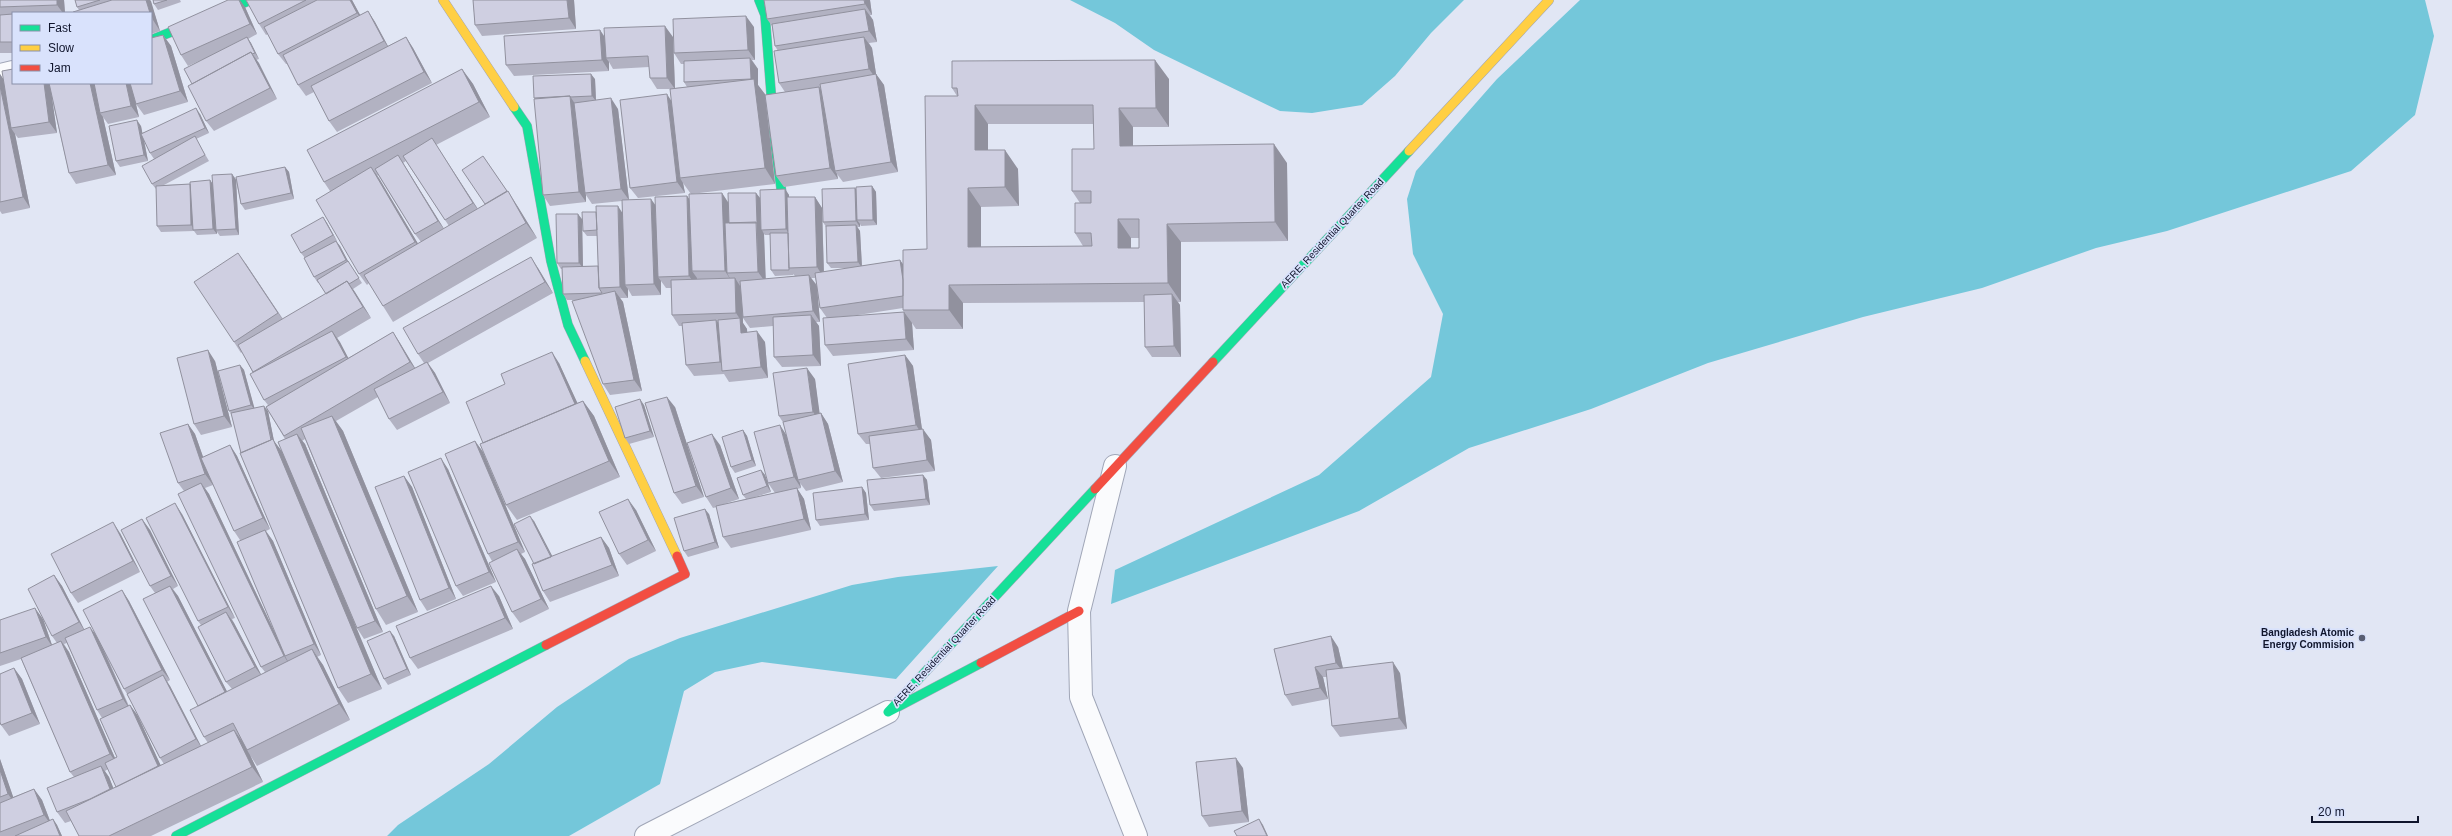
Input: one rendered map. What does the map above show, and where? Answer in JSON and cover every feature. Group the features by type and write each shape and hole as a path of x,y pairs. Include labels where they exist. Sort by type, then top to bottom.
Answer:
{"street":[{"path":"152,40 251,0"},
{"path":"176,836 685,574 568,325 551,261 526,126 443,0"},
{"path":"759,0 764,14 775,144 782,195"},
{"name":"AERE, Residential Quarter Road","path":"888,712 1549,0"},
{"path":"0,75 12,72"},
{"name":"AERE, Residential Quarter Road","path":"1115,466 1079,610 1081,697 1136,836"},
{"name":"AERE, Residential Quarter Road","path":"888,712 1079,610"},
{"path":"646,836 888,712"}],"water":[{"path":"1070,0 1464,0 1431,33 1395,76 1362,105 1312,113 1280,111 1154,50 1115,23"},
{"path":"1580,0 2425,0 2434,36 2415,115 2351,171 2167,231 2096,248 1982,288 1863,317 1708,363 1591,409 1469,448 1359,511 1111,604 1115,570 1319,475 1431,377 1443,314 1413,254 1407,199 1416,171 1497,79"},
{"path":"998,566 896,679 762,662 715,672 684,691 660,784 569,836 387,836 398,825 489,764 557,707 629,659 680,638 852,585 898,577"}],"building":[{"path":"0,0 57,0 57,5 0,7"},
{"path":"75,0 100,0 77,7"},
{"path":"112,0 146,0 150,12 73,12"},
{"path":"153,0 167,0 154,4"},
{"path":"228,0 239,0 250,24 181,55 168,27"},
{"path":"246,0 306,0 259,24"},
{"path":"317,0 350,0 357,13 278,54 264,27"},
{"path":"473,0 567,0 569,18 475,25"},
{"path":"764,0 864,0 865,4 767,19"},
{"path":"865,9 869,31 775,46 772,24"},
{"path":"368,11 384,41 298,85 283,55"},
{"path":"12,14 12,42 0,42 0,15"},
{"path":"746,16 748,50 674,53 673,19"},
{"path":"665,26 667,78 650,78 648,56 606,58 604,28"},
{"path":"600,30 602,60 506,65 504,36"},
{"path":"163,35 180,91 136,104 130,84 152,84 152,38"},
{"path":"247,37 255,53 252,54 251,52 192,84 184,69"},
{"path":"406,37 424,72 329,121 311,86"},
{"path":"864,37 869,69 779,83 774,51"},
{"path":"251,52 270,88 206,121 188,86"},
{"path":"750,58 751,79 684,82 684,61"},
{"path":"1155,60 1156,108 1119,108 1120,146 1274,144 1275,222 1167,224 1168,283 949,285 949,310 903,310 903,250 927,249 925,96 958,96 957,88 952,88 952,61","holes":["975,105 1093,105 1094,149 1072,149 1072,191 1091,191 1091,203 1075,203 1075,233 1091,233 1092,246 968,247 968,188 1005,187 1005,150 975,150","1118,219 1139,219 1139,248 1118,248"]},
{"path":"12,69 12,84 44,84 49,122 11,128 2,71"},
{"path":"462,69 479,102 324,182 307,150"},
{"path":"591,74 592,96 534,98 533,76"},
{"path":"876,74 891,162 835,171 820,84"},
{"path":"754,79 765,168 680,178 670,89"},
{"path":"49,84 90,84 108,165 69,173"},
{"path":"94,84 126,84 131,106 100,113"},
{"path":"0,86 23,197 0,202"},
{"path":"819,87 830,168 776,176 765,95"},
{"path":"667,94 677,182 630,188 620,100"},
{"path":"570,96 579,192 543,195 534,99"},
{"path":"611,98 621,189 585,193 574,103"},
{"path":"196,108 205,128 150,153 141,134"},
{"path":"137,120 144,155 116,161 109,126"},
{"path":"195,136 205,155 152,184 142,166"},
{"path":"432,138 473,203 445,220 403,156"},
{"path":"398,155 438,221 415,234 375,169"},
{"path":"483,156 507,191 485,204 462,170"},
{"path":"285,167 291,193 241,204 236,177"},
{"path":"371,167 415,242 359,274 316,200"},
{"path":"232,174 236,229 216,230 212,175"},
{"path":"210,180 213,229 193,230 190,182"},
{"path":"190,184 191,225 157,226 156,186"},
{"path":"872,186 873,220 857,220 856,187"},
{"path":"855,188 856,221 823,222 822,189"},
{"path":"785,189 786,229 761,230 760,190"},
{"path":"508,191 526,223 383,306 364,275"},
{"path":"722,193 725,271 692,271 689,194"},
{"path":"728,193 756,193 757,223 729,223"},
{"path":"687,196 689,276 658,277 655,197"},
{"path":"787,197 815,197 817,267 789,268"},
{"path":"651,199 654,284 625,285 622,200"},
{"path":"596,206 618,206 620,287 599,288"},
{"path":"582,212 596,212 597,230 583,231"},
{"path":"556,214 578,214 579,263 557,263"},
{"path":"323,217 333,235 301,253 291,235"},
{"path":"756,222 758,272 727,273 725,223"},
{"path":"856,225 858,262 827,263 826,226"},
{"path":"770,233 788,233 789,270 771,270"},
{"path":"336,241 346,260 314,277 304,258"},
{"path":"238,253 278,313 234,342 194,282"},
{"path":"531,257 545,282 418,354 403,328"},
{"path":"900,260 903,280 903,296 820,308 815,273"},
{"path":"348,261 359,278 349,284 347,281 326,294 317,280"},
{"path":"598,266 599,288 602,293 563,294 562,267"},
{"path":"809,275 813,311 743,317 740,281"},
{"path":"735,278 736,313 672,315 671,280"},
{"path":"347,281 363,307 253,372 238,345"},
{"path":"615,291 634,380 603,384 572,301"},
{"path":"1172,294 1174,346 1145,347 1144,295"},
{"path":"904,312 906,339 825,345 823,318"},
{"path":"811,315 813,355 774,357 773,317"},
{"path":"740,318 741,333 757,331 761,367 722,371 718,320"},
{"path":"716,320 720,362 686,365 682,323"},
{"path":"332,331 346,357 264,400 250,374"},
{"path":"393,332 410,362 284,436 266,407"},
{"path":"208,350 224,416 194,424 177,358"},
{"path":"552,352 575,404 483,443 466,402 505,384 501,374"},
{"path":"905,355 916,425 858,434 848,364"},
{"path":"427,362 443,392 389,419 374,389"},
{"path":"240,365 251,405 229,411 218,371"},
{"path":"807,368 813,412 779,416 773,373"},
{"path":"667,397 696,486 674,493 645,403"},
{"path":"640,399 650,431 625,438 615,407"},
{"path":"583,401 609,461 506,505 480,444"},
{"path":"264,406 271,440 241,453 231,413"},
{"path":"821,413 835,471 798,480 783,422"},
{"path":"332,416 407,596 376,609 301,428"},
{"path":"188,424 205,474 178,483 160,433"},
{"path":"780,425 794,477 768,483 754,432"},
{"path":"923,429 927,460 873,468 869,436"},
{"path":"743,430 752,460 731,467 722,437"},
{"path":"297,434 375,621 357,628 278,442"},
{"path":"712,434 731,488 706,497 687,443"},
{"path":"273,439 371,674 338,688 240,453"},
{"path":"475,441 518,542 488,554 445,454"},
{"path":"230,445 263,518 234,531 201,458"},
{"path":"441,458 489,572 456,586 408,472"},
{"path":"761,470 767,486 743,495 737,478"},
{"path":"923,475 926,499 870,505 867,480"},
{"path":"404,476 449,588 420,600 375,487"},
{"path":"201,483 284,656 261,667 178,494"},
{"path":"862,487 865,514 816,520 813,493"},
{"path":"797,488 804,519 723,537 716,506"},
{"path":"628,499 648,540 619,554 599,512"},
{"path":"175,503 228,607 198,621 146,518"},
{"path":"705,509 715,542 684,551 674,518"},
{"path":"530,516 551,557 534,564 514,524"},
{"path":"142,519 171,576 150,586 121,530"},
{"path":"113,522 133,561 71,593 51,554"},
{"path":"265,530 314,644 285,656 237,542"},
{"path":"601,537 612,565 543,591 532,564"},
{"path":"517,549 541,599 512,612 489,563"},
{"path":"54,575 79,622 52,636 28,589"},
{"path":"170,586 225,692 198,706 143,599"},
{"path":"491,586 505,618 410,658 396,626"},
{"path":"122,590 162,670 124,689 83,610"},
{"path":"35,608 46,637 0,653 0,620"},
{"path":"226,612 255,667 226,682 198,627"},
{"path":"90,627 123,699 97,710 65,638"},
{"path":"390,631 407,669 384,679 367,641"},
{"path":"1331,636 1336,663 1315,667 1320,688 1285,695 1274,649"},
{"path":"61,641 110,754 70,772 21,658"},
{"path":"312,649 339,704 247,750 233,723 204,737 190,710"},
{"path":"1393,662 1399,718 1332,726 1326,670"},
{"path":"14,668 32,713 1,725 0,674"},
{"path":"163,675 196,739 160,758 127,694"},
{"path":"130,705 158,766 116,787 105,763 117,757 100,719"},
{"path":"234,730 252,767 109,836 79,836 66,811"},
{"path":"1236,758 1242,811 1202,816 1196,762"},
{"path":"101,766 110,789 90,799 57,812 47,788"},
{"path":"0,770 8,794 0,797"},
{"path":"34,789 44,815 0,832 0,803"},
{"path":"53,819 60,836 15,836"},
{"path":"1259,819 1267,836 1237,836 1234,831"}],"traffic: fast":[{"path":"152,40 251,0"},
{"path":"759,0 765,15 775,144 782,195"},
{"path":"514,107 527,126 551,261 568,325 585,361"},
{"path":"1213,362 1409,151"},
{"path":"981,663 888,712 1095,489"},
{"path":"176,836 546,645"}],"traffic: slow":[{"path":"443,0 514,107"},
{"path":"1409,151 1549,0"},
{"path":"585,361 677,556"}],"traffic: jam":[{"path":"1095,489 1213,362"},
{"path":"546,645 685,574 677,556"},
{"path":"981,663 1079,611"}],"place":[{"name":"Bangladesh Atomic Energy Commision","path":"2362,638"}]}
